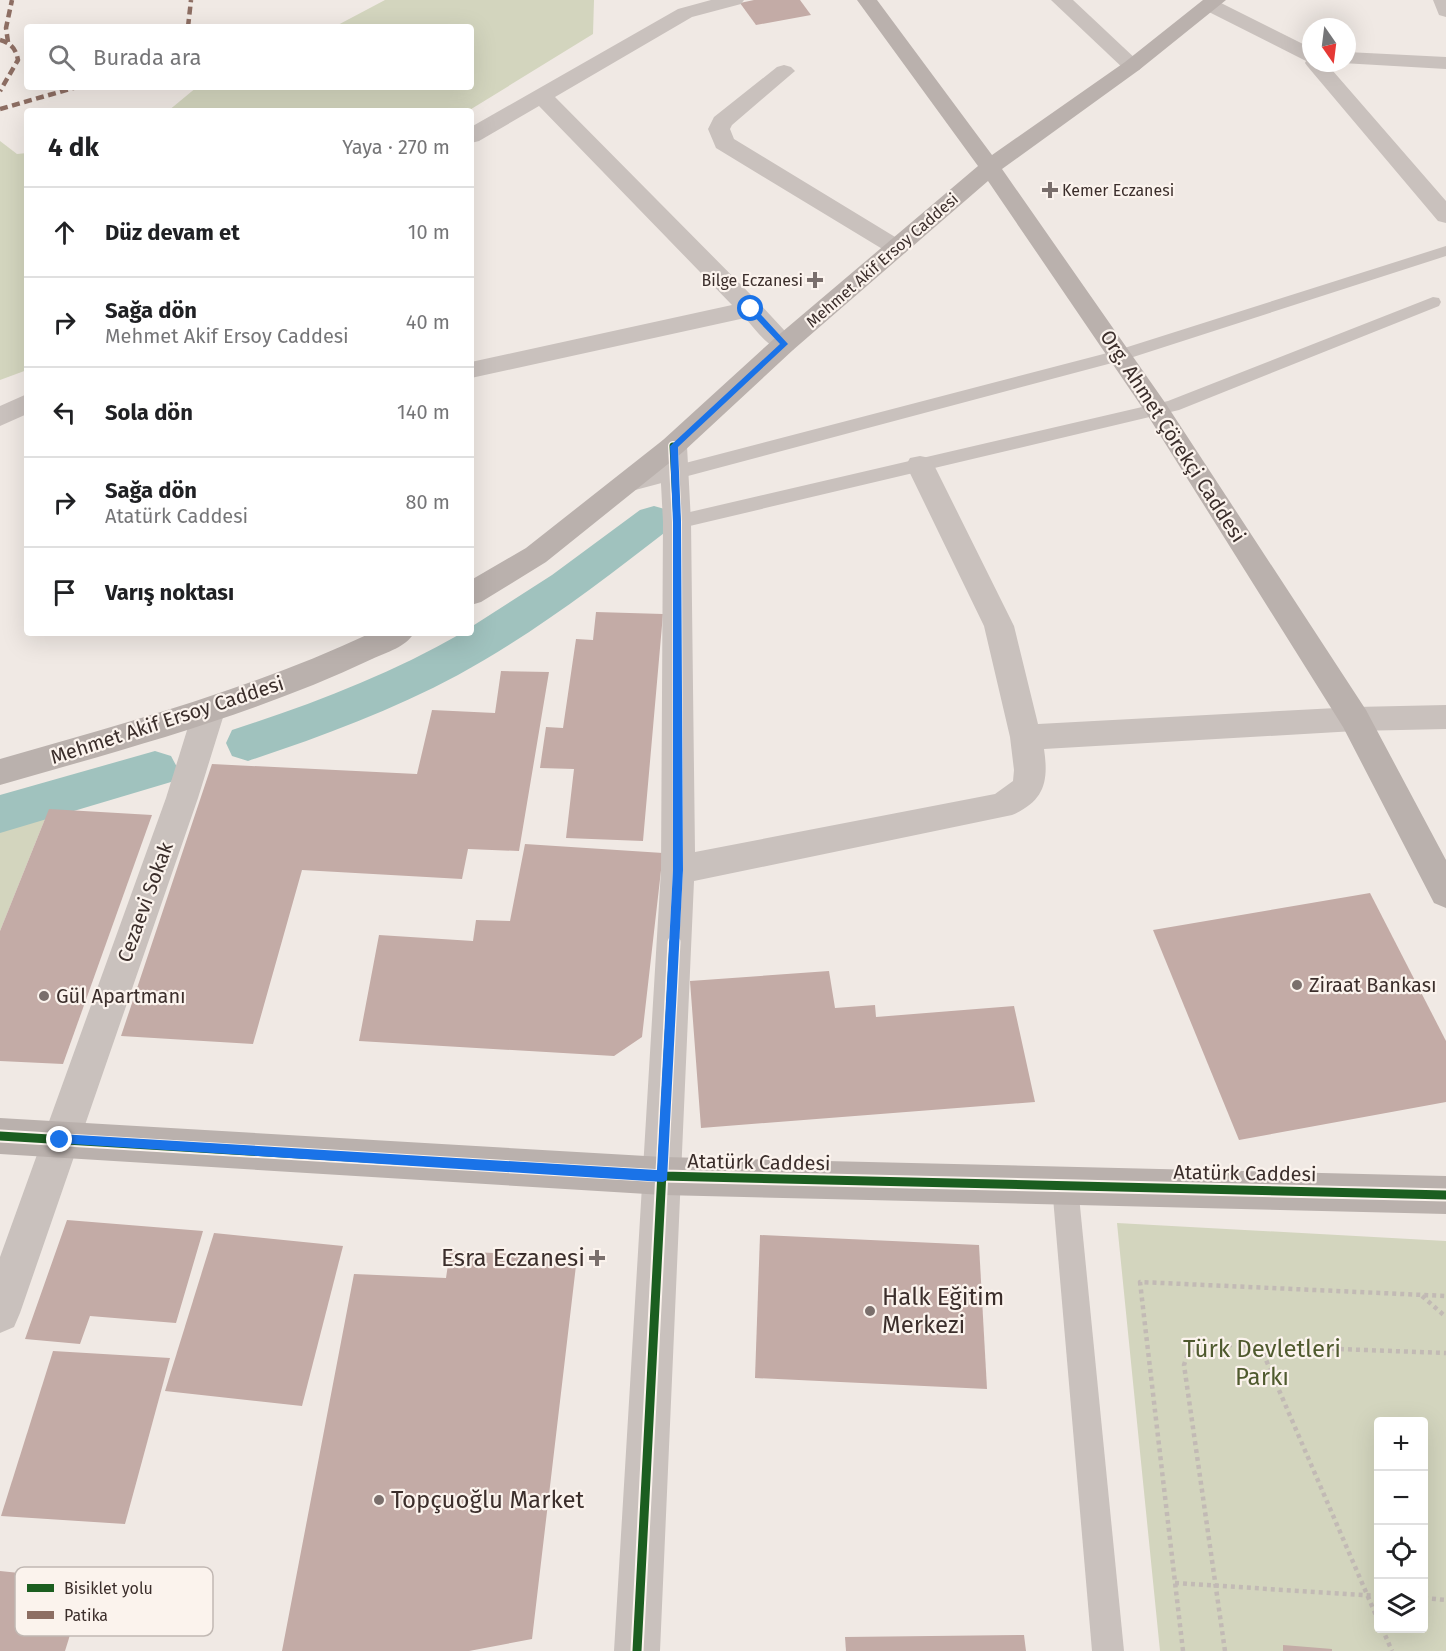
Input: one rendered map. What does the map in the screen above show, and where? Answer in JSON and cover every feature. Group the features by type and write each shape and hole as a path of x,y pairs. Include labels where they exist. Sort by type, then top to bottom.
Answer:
{"street":[{"path":"474,134 542,96 685,6 734,0"},
{"name":"Org. Ahmet Çörekçi Caddesi","path":"867,0 990,166 1157,410 1355,719 1446,893"},
{"path":"1062,0 1132,66"},
{"path":"1443,0 1446,11"},
{"path":"1213,2 1302,53"},
{"name":"Mehmet Akif Ersoy Caddesi","path":"474,592 536,555 624,486 674,459 784,344 990,166 1132,66 1213,2"},
{"path":"1356,58 1446,63"},
{"path":"784,71 722,122 719,129 724,143 897,248"},
{"path":"1323,72 1446,216"},
{"path":"542,96 784,344"},
{"path":"474,369 751,309"},
{"path":"0,417 24,405"},
{"path":"637,1651 678,870 677,522 674,459"},
{"path":"678,870 988,809 1012,802 1027,789 1030,780 1026,737 999,626 920,465"},
{"name":"Mehmet Akif Ersoy Caddesi","path":"0,772 209,711 273,689 393,636"},
{"name":"Cezaevi Sokak","path":"0,1312 182,798 209,711"},
{"path":"1026,737 1355,719 1446,717"},
{"name":"Atatürk Caddesi","path":"0,1136 663,1176 1446,1194"}],"lane":[{"path":"674,459 1121,355 1446,251"},
{"path":"677,522 1157,410 1202,396 1433,302"},
{"path":"1065,1186 1108,1651"}],"path":[{"path":"1183,1651 1140,1282 1446,1296"},
{"path":"1421,1295 1446,1317"},
{"path":"1225,1651 1185,1359 1191,1348 1204,1344 1446,1353"},
{"path":"1260,1346 1374,1610"},
{"path":"1175,1583 1374,1596"},
{"path":"1428,1599 1446,1600"},
{"path":"1384,1633 1392,1651"}],"green space":[{"path":"385,0 594,0 593,34 473,108 172,108 193,90 474,90 474,24 340,24"},
{"path":"0,141 17,154 24,153 24,371 0,380"},
{"path":"49,809 0,931 0,823"},
{"name":"Türk Devletleri Parkı","path":"1117,1223 1446,1241 1446,1651 1160,1651"}],"building":[{"path":"754,0 800,0 811,15 756,25 740,3"},
{"path":"596,612 663,614 643,841 566,838 574,769 540,768 546,727 563,728 576,639 593,640"},
{"path":"501,671 549,672 519,851 468,849 462,879 302,870 253,1044 121,1036 212,764 417,774 432,710 495,713"},
{"name":"Gül Apartmanı","path":"49,809 152,815 63,1064 0,1061 0,931"},
{"path":"525,844 663,853 642,1037 614,1056 359,1041 379,935 473,941 476,920 510,921"},
{"name":"Ziraat Bankası","path":"1370,893 1446,1041 1446,1102 1239,1140 1153,930"},
{"path":"829,971 835,1008 875,1005 876,1017 1014,1006 1035,1102 701,1128 690,981"},
{"path":"67,1220 203,1231 176,1323 90,1316 80,1344 25,1339"},
{"path":"214,1233 343,1246 302,1406 165,1391"},
{"name":"Halk Eğitim Merkezi","path":"760,1235 979,1245 987,1389 755,1378"},
{"path":"450,1251 577,1257 532,1639 469,1651 282,1651 354,1274 446,1278"},
{"path":"53,1351 170,1358 125,1524 1,1516"},
{"path":"0,1571 15,1573 15,1636 70,1636 65,1651 0,1651"},
{"path":"1024,1635 1026,1651 846,1651 845,1637"},
{"path":"1283,1645 1332,1649 1332,1651 1283,1651"}],"waterway":[{"path":"248,743 350,707 443,664 536,607 654,520"},
{"path":"0,814 155,769"}],"marked path":[{"path":"8,42 6,28 12,0"},
{"path":"188,24 191,0"},
{"path":"0,40 8,42 16,51 18,60 0,91"},
{"path":"0,109 66,90"}],"cycle path":[{"path":"637,1651 678,870 677,522 673,446"},
{"path":"0,1136 663,1176 1446,1195"}],"place":[{"name":"Kemer Eczanesi","path":"1050,190"},
{"name":"Bilge Eczanesi","path":"815,280"},
{"name":"Ziraat Bankası","path":"1297,985"},
{"name":"Gül Apartmanı","path":"44,996"},
{"name":"Esra Eczanesi","path":"597,1258"},
{"name":"Halk Eğitim Merkezi","path":"870,1311"},
{"name":"Topçuoğlu Market","path":"379,1500"}],"route":[{"path":"60,1140 663,1176 678,870 677,522 674,446 784,344 751,309"}]}
